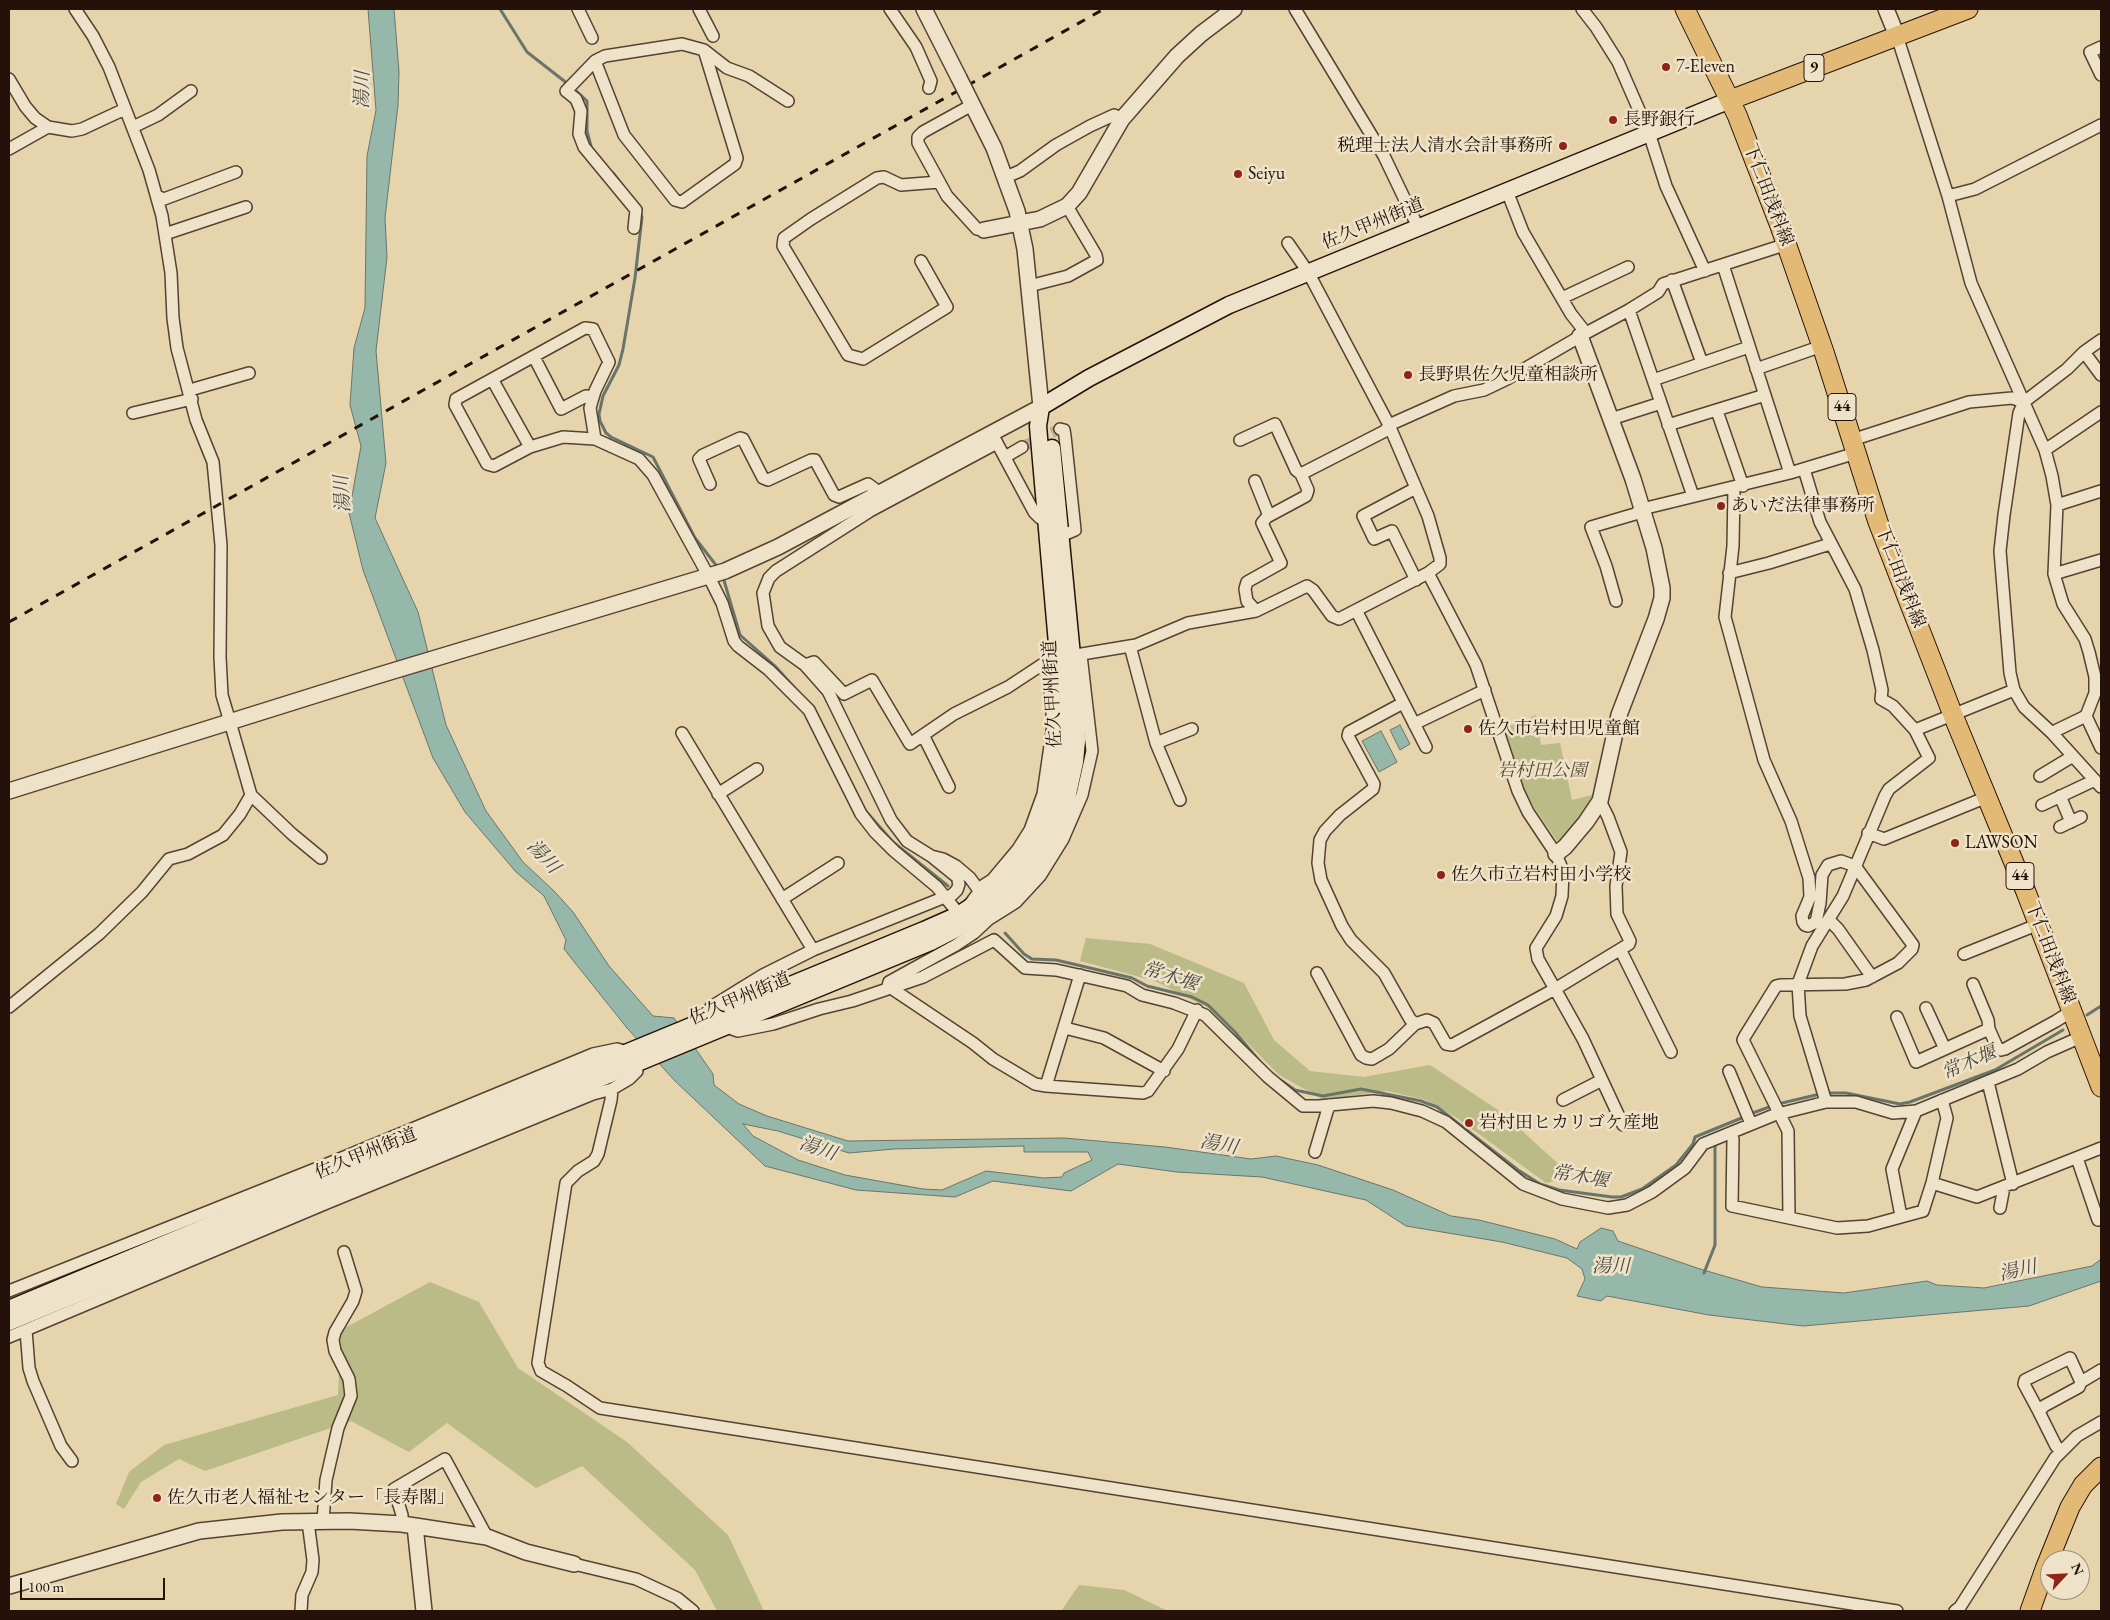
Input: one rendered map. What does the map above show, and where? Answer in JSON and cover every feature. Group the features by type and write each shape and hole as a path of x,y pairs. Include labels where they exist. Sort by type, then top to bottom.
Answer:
{"main road":[{"name":"下仁田浅科線","path":"1686,9 1730,100 1787,244 1822,346 1878,522 2101,1087"},
{"name":"9","path":"1730,100 1968,9"},
{"name":"佐久甲州街道","path":"9,1309 716,1024 985,921 1028,872 1053,833 1066,803 1073,776 1077,741 1077,718 1064,658 1047,518 1038,426 1041,407 1089,378 1203,317 1308,272 1730,100"},
{"name":"佐久甲州街道","path":"716,1024 924,930 994,890 1012,872 1032,842 1050,804 1060,766 1064,724 1061,536 1050,425 1041,407"},
{"name":"佐久甲州街道","path":"9,1322 636,1056"},
{"path":"2030,1611 2070,1507 2083,1485 2101,1467"}],"street":[{"path":"75,9 93,36 109,67 149,170 165,234 171,273 173,318 177,348 191,395 196,420 212,462 221,545 220,657 222,695 251,795 292,834 321,858"},
{"path":"578,9 592,38"},
{"path":"699,9 713,36"},
{"path":"890,9 916,47 931,81 929,88"},
{"path":"924,9 970,99 1006,176 1019,223 1029,286 1041,407 994,438 795,558 769,578 763,593 768,626 780,647 805,665 828,691 891,820 907,841 931,856 957,877 959,884 957,890 945,897 813,950 763,975 711,1007 716,1024 738,1031 773,1024 923,977 994,940"},
{"path":"970,99 918,137 918,143 947,196 977,229 984,230 1040,219 1067,206 1079,194 1122,119 1177,56 1234,9"},
{"path":"1295,9 1384,156 1418,227"},
{"path":"1582,9 1618,62 1649,133 1666,186 1705,271"},
{"path":"1886,9 1897,36 1948,196 1971,283 2045,450 2052,476 2057,506 2054,574 2063,604 2085,639 2098,693 2086,716 2052,733"},
{"path":"634,228 636,210 581,141 579,134 581,111 576,99 566,92 595,61 605,56 682,44 696,46 727,68 748,76 788,101"},
{"path":"2101,47 2090,52 2101,75"},
{"path":"595,61 624,135 675,200 682,202 735,164 737,158 704,50"},
{"path":"9,79 24,106 35,118 48,127 72,131 125,109"},
{"path":"133,127 158,115 191,91"},
{"path":"1006,176 1020,171 1056,145 1090,126 1114,115 1122,119"},
{"path":"1948,196 1975,189 2101,125"},
{"path":"9,149 48,127"},
{"path":"156,196 164,200 236,172"},
{"path":"921,261 947,307 863,359 848,355 783,246 784,238 877,178 884,177 901,185 939,182"},
{"path":"1507,191 1523,232 1583,334 1642,509 1654,548 1662,588 1662,598 1656,618 1617,722 1600,801 1586,822 1565,847 1556,854"},
{"path":"1029,286 1068,276 1097,260 1096,255 1067,206"},
{"path":"165,234 246,207"},
{"path":"805,665 814,662 844,694 872,680 910,744 954,714 1064,658 1130,646 1188,623 1256,611 1307,586 1314,590 1335,619 1339,619 1428,574 1440,564 1428,516 1389,425 1308,272 1288,243"},
{"path":"1301,474 1386,431 1389,425 1454,396 1484,390 1507,379 1583,334 1629,310 1658,292 1663,284 1787,244"},
{"path":"1723,265 1790,473"},
{"path":"1562,298 1628,266"},
{"path":"1672,280 1702,363"},
{"path":"1629,310 1693,496"},
{"path":"595,439 590,408 609,362 593,329 585,328 456,399 455,405 487,464 494,466 530,447 563,437 595,439 639,459 653,475 716,575 722,603 734,641 769,670 808,710 861,814 894,851 961,909 979,892 978,889 992,880 1018,849 1030,830 1041,801 1048,770 1052,724 1050,683 1064,658"},
{"path":"2042,805 2060,796 2098,783 2052,733 2024,707 2014,690 2009,663 2000,550 2004,515 2019,413 2024,402 2101,340"},
{"path":"1756,369 1822,346"},
{"path":"1653,380 1749,347"},
{"path":"2084,352 2101,375"},
{"path":"534,357 561,408 586,396 593,397"},
{"path":"133,413 191,395 249,373"},
{"path":"492,379 530,447"},
{"path":"1668,425 1765,395"},
{"path":"1616,601 1606,566 1591,527 1635,514 1642,509 1739,487 1804,469 1854,446 1969,402 2012,398 2024,402"},
{"path":"1611,419 1661,403"},
{"path":"1717,411 1739,487 1725,617 1764,760 1791,821 1809,878 1810,897 1802,916 1804,925 1813,925 1816,922 1824,870 1841,861 1856,866 1913,945 1912,949 1898,963 1872,977 1845,984 1780,984 1776,986 1743,1040 1788,1131 1789,1216"},
{"path":"2045,450 2101,412"},
{"path":"1240,440 1274,424 1296,470 1301,474 1308,490 1306,496 1269,516 1262,523 1281,563 1247,582 1245,589 1248,600 1256,611"},
{"path":"1060,429 1064,430 1065,436 1075,530 1061,536"},
{"path":"710,484 699,459 703,455 740,438 743,439 763,478 768,480 811,460 815,460 834,495 839,497 868,484 880,493"},
{"path":"994,438 1034,512 1040,518 1047,518"},
{"path":"9,791 393,671 716,575 778,547 880,493 994,438"},
{"path":"1005,457 1022,447"},
{"path":"1804,469 1820,522 1855,589 1873,650 1882,690 1882,699 1893,706 1915,730 1929,758 1890,789 1868,833 1843,896 1812,946 1798,984 1800,1016 1824,1096"},
{"path":"1255,481 1269,516"},
{"path":"1416,488 1363,516 1374,539 1392,531 1416,580"},
{"path":"2057,506 2101,491"},
{"path":"1729,573 1830,544"},
{"path":"2054,574 2101,560"},
{"path":"1428,574 1476,665 1518,790 1528,812 1556,854 1563,870 1562,896 1556,916 1536,948 1536,954 1583,1039 1622,1125"},
{"path":"1356,610 1426,747"},
{"path":"1130,646 1156,743 1180,800"},
{"path":"1414,724 1485,690"},
{"path":"1915,730 2014,690"},
{"path":"1403,703 1349,732 1348,736 1374,784 1373,789 1336,819 1325,831 1320,840 1318,863 1321,880 1342,926 1363,954 1384,973 1415,1024"},
{"path":"2086,716 2100,743"},
{"path":"1156,743 1192,729"},
{"path":"682,733 813,950"},
{"path":"923,735 949,787"},
{"path":"2040,776 2073,756"},
{"path":"718,794 757,769"},
{"path":"10,1002 103,931 142,892 169,859 188,854 223,835 240,814 251,795"},
{"path":"2060,796 2076,819 2060,827"},
{"path":"1868,833 1884,839 1987,797"},
{"path":"1317,973 1360,1055 1372,1059 1389,1049 1415,1024 1427,1020 1434,1023 1446,1044 1452,1045 1621,951 1630,941 1617,914 1616,886 1621,852 1600,801"},
{"path":"931,856 943,859 956,866 978,889"},
{"path":"782,899 838,863"},
{"path":"1829,920 1838,929 1872,977"},
{"path":"1197,1010 1178,1049 1148,1091 1143,1093 1046,1086 1035,1084 993,1059 973,1043 888,986 889,982 974,933 985,921 994,940 1025,968 1056,970 1127,986 1142,995 1197,1010 1212,1020 1261,1070 1303,1106 1373,1101 1391,1103 1422,1111 1446,1122 1523,1184 1562,1199 1608,1208 1627,1205 1652,1192 1685,1168 1703,1144 1721,1136 1749,1119 1777,1108 1824,1096 1893,1112 1916,1111 2018,1069 2047,1052 2076,1023"},
{"path":"1964,954 2038,924"},
{"path":"1621,951 1671,1052"},
{"path":"1046,1086 1080,975"},
{"path":"1973,984 1988,1020 1989,1030 1997,1047 2001,1050 2056,1022 2076,1023"},
{"path":"1926,1008 1945,1049"},
{"path":"1896,1017 1916,1062 1989,1030"},
{"path":"1065,1028 1104,1038 1164,1071"},
{"path":"9,1291 324,1165 593,1054 616,1049 636,1056 637,1072 612,1089 593,1094 327,1203 9,1337"},
{"path":"1729,1071 1749,1119"},
{"path":"1563,1100 1602,1080"},
{"path":"1988,1082 2008,1185 2000,1208"},
{"path":"612,1089 598,1154 594,1162 571,1177 564,1188 538,1363 541,1372 567,1386 600,1408 1897,1611"},
{"path":"1721,1136 1733,1139 1732,1206 1789,1216 1837,1228 1868,1226 1922,1211 1932,1183 1947,1118 1942,1100"},
{"path":"1315,1152 1329,1105"},
{"path":"1901,1216 1892,1169 1916,1111"},
{"path":"1932,1183 1977,1197 2071,1158 2077,1158 2101,1148"},
{"path":"2077,1158 2098,1220"},
{"path":"301,1611 302,1595 312,1572 316,1522 338,1428 351,1396 349,1379 335,1351 333,1340 335,1332 353,1301 356,1291 344,1252"},
{"path":"26,1330 32,1381 61,1446 72,1460"},
{"path":"2061,1451 2056,1446 2024,1384 2025,1380 2070,1358 2081,1382"},
{"path":"2039,1412 2044,1406 2079,1387 2081,1382 2101,1370"},
{"path":"1955,1611 2061,1451 2077,1436 2101,1422"},
{"path":"424,1611 409,1525 402,1515 394,1488 445,1459 487,1537"},
{"path":"9,1586 199,1531 282,1522 409,1525 487,1537 526,1552 636,1578 677,1598 693,1611"}],"green space":[{"name":"岩村田公園","path":"1536,715 1541,745 1560,743 1572,800 1600,793 1596,801 1560,842 1557,841 1525,791 1503,729"},
{"path":"1086,938 1150,944 1244,983 1274,1040 1310,1071 1364,1077 1430,1065 1501,1112 1573,1177 1546,1183 1457,1118 1426,1100 1387,1091 1324,1100 1279,1075 1218,1013 1155,981 1080,961"},
{"path":"430,1282 479,1302 518,1368 627,1442 728,1535 764,1611 717,1611 695,1570 582,1466 536,1488 447,1423 409,1452 351,1421 205,1471 179,1459 141,1482 124,1509 116,1504 129,1472 164,1445 338,1395 341,1330"},
{"path":"1079,1585 1124,1590 1168,1611 1061,1611"}],"water":[{"name":"湯川","path":"368,9 394,9 399,72 398,105 385,218 387,257 376,351 386,463 375,518 418,612 446,725 486,811 523,862 573,912 609,966 653,1016 674,1018 713,1074 714,1085 739,1104 767,1116 848,1141 1064,1138 1165,1147 1251,1159 1276,1156 1318,1165 1393,1190 1451,1216 1479,1220 1555,1239 1577,1249 1580,1242 1601,1228 1613,1231 1618,1241 1700,1269 1762,1287 1844,1293 1927,1281 1937,1285 1984,1288 2092,1266 2101,1259 2101,1281 2029,1306 1803,1326 1709,1315 1607,1296 1601,1301 1577,1296 1585,1279 1582,1269 1567,1258 1502,1242 1406,1226 1366,1200 1262,1177 1177,1172 1118,1164 1071,1191 993,1181 955,1197 856,1190 765,1166 675,1081 627,1028 564,949 566,940 544,896 516,872 465,812 433,758 363,570 349,513 361,446 350,405 354,348 365,308 367,156 376,110","holes":["743,1124 778,1131 849,1153 894,1149 1024,1146 1024,1152 1088,1152 1092,1160 1064,1173 1062,1177 1044,1178 986,1171 942,1190 923,1189 845,1175 798,1160 753,1136"]},
{"path":"1400,725 1410,744 1400,750 1390,730"},
{"path":"1381,731 1397,762 1379,772 1362,741"}],"waterway":[{"path":"500,9 527,52 568,84"},
{"path":"573,88 587,101 587,131 592,150"},
{"path":"613,173 623,186"},
{"path":"640,212 642,217 635,278 623,349 619,365 603,396 599,414 600,421 606,433 611,437 653,457 695,538 719,569"},
{"path":"723,577 740,635 775,666 801,695"},
{"path":"864,809 893,842 948,886"},
{"name":"常木堰","path":"1005,933 1024,954 1032,959 1056,960 1132,978 1147,986 1192,997 1208,1005 1235,1032 1262,1064"},
{"path":"2087,1015 2101,1006"},
{"name":"常木堰","path":"1827,1093 1846,1093 1900,1104 1910,1102 1995,1070 2063,1030"},
{"name":"常木堰","path":"1282,1081 1295,1090 1323,1096 1361,1089 1421,1101 1437,1107 1518,1170 1540,1184 1559,1190 1612,1197 1621,1197 1642,1189 1676,1165 1693,1144 1695,1137 1744,1117"},
{"name":"常木堰","path":"1778,1104 1820,1094"},
{"name":"常木堰","path":"1750,1114 1772,1106"},
{"path":"1704,1273 1715,1245 1715,1142"}],"tunnel":[{"path":"1022,447 1060,429"}],"railway":[{"path":"9,622 1104,9"}],"place":[{"name":"7-Eleven","path":"1666,67"},
{"name":"長野銀行","path":"1613,120"},
{"name":"税理士法人清水会計事務所","path":"1563,146"},
{"name":"Seiyu","path":"1238,174"},
{"name":"長野県佐久児童相談所","path":"1408,375"},
{"name":"あいだ法律事務所","path":"1721,506"},
{"name":"佐久市岩村田児童館","path":"1468,729"},
{"name":"LAWSON","path":"1955,843"},
{"name":"佐久市立岩村田小学校","path":"1441,875"},
{"name":"岩村田ヒカリゴケ産地","path":"1469,1123"},
{"name":"佐久市老人福祉センター「長寿閣」","path":"157,1498"}]}
